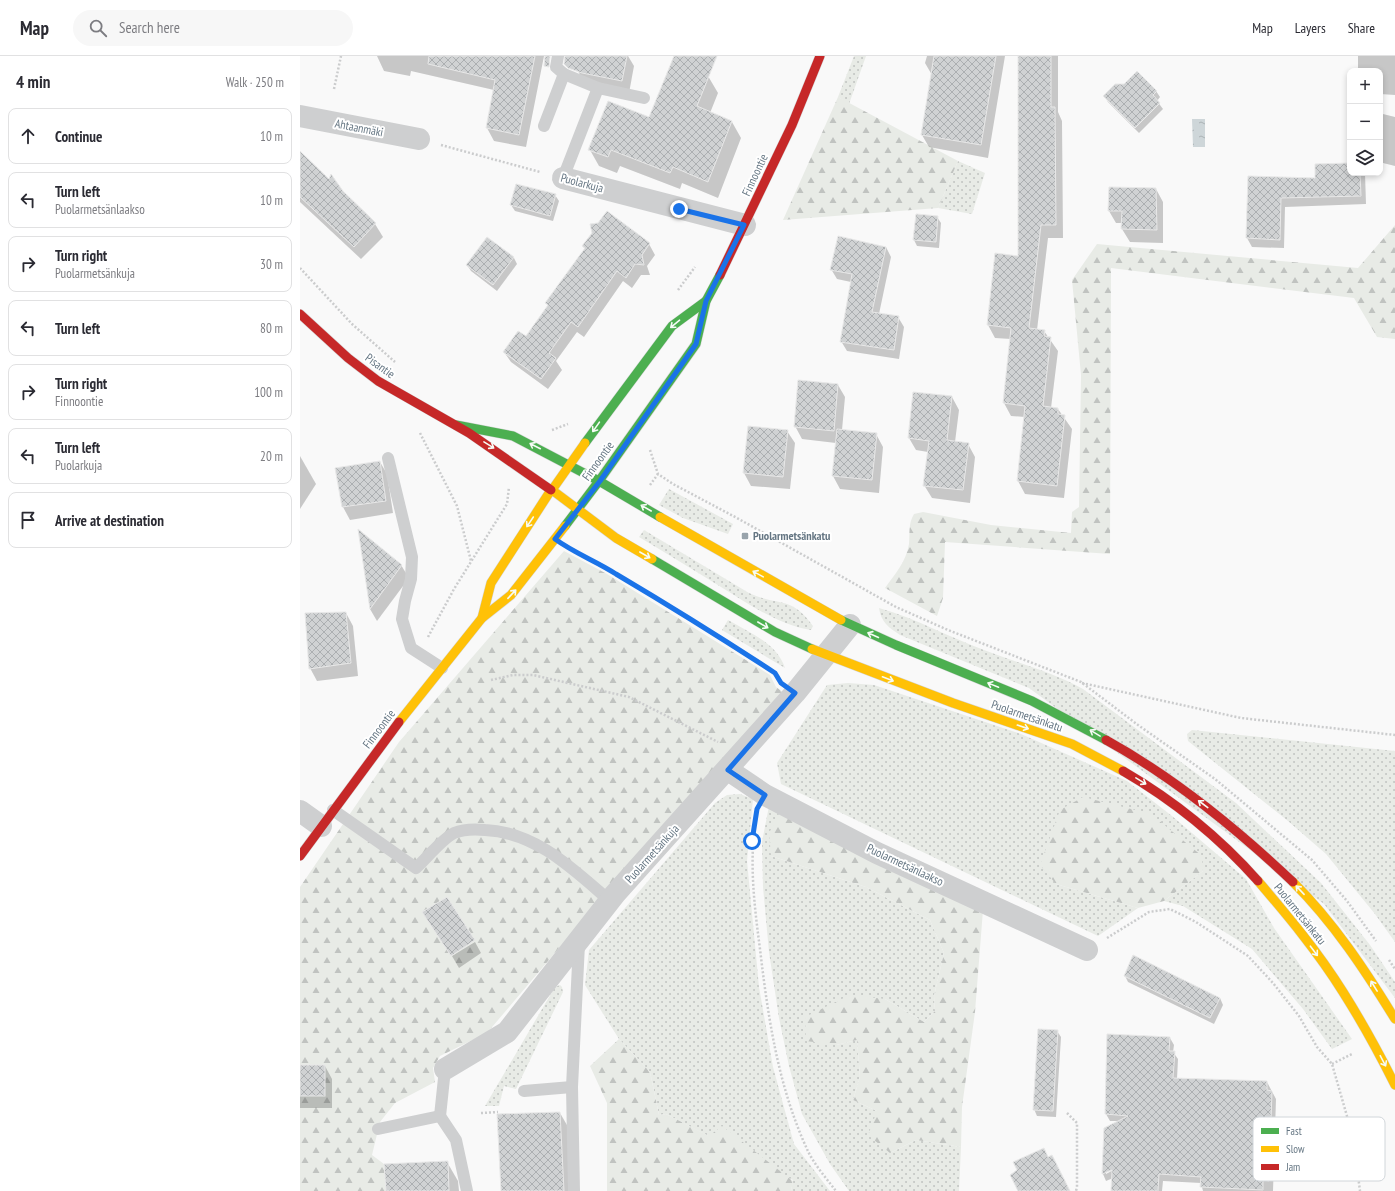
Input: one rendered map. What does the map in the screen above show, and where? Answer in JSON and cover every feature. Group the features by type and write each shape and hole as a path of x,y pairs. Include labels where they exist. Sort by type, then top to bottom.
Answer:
{"main road":[{"name":"Finnoontie","path":"300,856 327,818 482,618 511,595 578,510 696,344 706,301 792,125 820,56"},
{"name":"Finnoontie","path":"482,618 491,583 530,521 672,326 706,301"},
{"name":"Pisantie","path":"300,314 333,345 377,381 414,403 456,425 512,460 552,490"},
{"name":"Pisantie","path":"456,425 513,436 570,465"},
{"name":"Puolarmetsänkatu","path":"570,465 600,481 731,559 850,624 1029,700 1085,727 1146,764 1198,800 1263,852 1327,919 1358,959 1395,1019"},
{"name":"Puolarmetsänkatu","path":"552,490 616,538 775,632 825,655 953,703 1072,744 1103,759 1146,784 1185,812 1236,856 1292,920 1343,992 1367,1031 1394,1081"}],"street":[{"name":"Ahtaanmäki","path":"300,116 419,139"},
{"name":"Puolarkuja","path":"563,178 744,225"},
{"name":"Puolarmetsänkuja","path":"445,1069 507,1032 610,901 795,693 850,624"},
{"name":"Puolarmetsänlaakso","path":"728,770 765,795 877,853 1087,950"},
{"path":"300,811 327,818"}],"lane":[{"path":"558,56 556,66 564,74 598,88 644,98"},
{"path":"544,126 564,74"},
{"path":"563,178 598,88"},
{"path":"388,458 412,557 411,578 402,619 411,648 442,668"},
{"path":"327,818 416,868 454,834 472,829 500,831 531,840 565,863 610,901"},
{"path":"574,1191 572,1087 579,941"},
{"path":"445,1069 440,1116 456,1140 467,1191"},
{"path":"524,1091 572,1087"},
{"path":"378,1129 440,1116"}],"path":[{"path":"334,89 342,56"},
{"name":"Puolarkuja","path":"419,139 563,178"},
{"path":"300,268 352,324 398,364"},
{"path":"419,432 457,506 471,562"},
{"path":"507,504 530,521"},
{"path":"555,539 570,550 600,564 719,636 775,673 781,683 795,693"},
{"path":"491,680 513,675 533,675 629,697 742,754"},
{"path":"1081,682 1241,718 1395,734"},
{"path":"765,795 757,809 752,841 752,876 767,1012 789,1106 807,1151 836,1191"},
{"path":"1087,950 1149,912 1170,909 1196,922 1248,956 1295,1010 1317,1047 1332,1064 1347,1117"},
{"path":"481,1113 498,1112"},
{"path":"1067,1113 1077,1122 1078,1187 1076,1191"},
{"path":"1359,1181 1360,1191"}],"green space":[{"path":"854,56 866,56 849,104 838,97"},
{"path":"838,97 958,161 938,208 783,220"},
{"path":"958,161 985,173 972,214 938,208"},
{"path":"1395,225 1395,339 1377,337 1354,298 1111,268 1110,554 945,542 943,598 937,616 885,588 900,568 908,550 910,525 914,514 923,512 991,525 1071,533 1072,512 1079,507 1081,375 1072,280 1097,244 1358,268"},
{"path":"669,489 733,524 728,534 683,518 659,505"},
{"path":"644,530 749,593 769,600 784,603 798,610 813,626 811,630 787,624 753,607 639,537"},
{"path":"564,551 607,574 770,675 776,687 783,692 621,875 487,1033 440,1056 433,1068 435,1082 395,1103 380,1122 372,1155 384,1164 386,1191 300,1191 300,887 399,742"},
{"path":"879,608 906,617 971,645 1047,673 1083,689 1236,803 1321,883 1370,945 1395,982 1395,998 1324,904 1029,688 900,635 883,621"},
{"path":"728,620 754,634 769,645 781,659 785,668 722,630"},
{"path":"848,683 874,685 1021,734 1127,781 1172,816 1246,879 1274,928 1352,1039 1332,1049 1303,1009 1252,949 1183,906 1164,901 1203,871 1056,884 1138,908 1098,936 781,784 777,763 827,685"},
{"path":"1192,730 1395,751 1395,942 1375,914 1326,854 1288,821 1188,741 1187,734"},
{"path":"740,794 753,799 747,861 759,987 773,1067 794,1144 830,1191 791,1191 793,1180 666,1114 659,1115 650,1072 619,1039 585,985 589,950 715,803 727,795"},
{"path":"1083,797 1151,814 1202,856 1203,871 1164,901 1138,908 1056,884 1040,865 1060,810"},
{"path":"769,806 780,812 771,856 866,887 930,920 944,953 934,996 935,1011 924,1022 885,999 836,1045 857,1040 860,1077 853,1100 877,1111 890,1153 916,1140 961,1147 959,1191 849,1191 830,1164 802,1114 789,1066 779,1018 769,952 763,887 762,842"},
{"path":"780,812 983,910 975,1012 962,1107 961,1147 916,1140 890,1153 868,1135 877,1111 853,1100 860,1077 857,1040 836,1045 806,1041 805,1017 850,995 885,999 924,1022 935,1011 934,996 944,953 930,920 866,887 771,856 769,833"},
{"path":"560,985 563,992 516,1089 504,1086 499,1106 485,1106 555,987"},
{"path":"619,1039 650,1072 659,1115 666,1114 709,1136 722,1126 793,1181 791,1191 607,1191 607,1103 590,1066"}],"water":[{"path":"1192,119 1205,119 1205,147 1193,147"}],"building":[{"path":"429,56 535,56 519,135 486,128 495,80 428,64"},
{"path":"545,56 550,56 549,67 544,66"},
{"path":"565,56 627,56 622,81 582,73 568,68 564,64"},
{"path":"674,56 717,56 697,106 732,121 708,182 673,167 670,173 611,150 608,157 588,150 608,101 649,117"},
{"path":"934,56 996,56 981,145 921,135"},
{"path":"1018,56 1051,56 1051,107 1055,107 1056,225 1041,225 1029,328 1045,330 1044,336 1051,337 1043,406 1058,408 1058,414 1065,415 1057,486 1017,481 1025,406 1003,403 1011,328 987,325 995,253 1018,256"},
{"path":"1137,71 1157,91 1153,95 1160,103 1135,128 1103,96 1115,84 1124,84"},
{"path":"300,151 329,179 331,174 343,191 376,223 354,247 300,197"},
{"path":"1347,163 1347,176 1360,176 1361,196 1281,198 1280,240 1246,238 1248,176 1315,178 1315,164"},
{"path":"516,184 556,194 550,216 510,205"},
{"path":"1109,187 1156,188 1157,230 1121,229 1122,211 1108,211"},
{"path":"607,211 650,243 642,255 644,265 635,264 626,278 617,271 578,327 571,322 549,353 556,358 541,379 503,352 518,331 526,336 548,305 545,303 585,248 582,246 592,233 590,224 598,223"},
{"path":"916,214 938,216 936,242 913,240"},
{"path":"838,236 886,247 872,312 899,316 894,350 840,342 852,274 830,270"},
{"path":"487,237 514,257 493,285 466,265"},
{"path":"798,380 838,384 834,431 794,427"},
{"path":"913,392 952,396 947,440 969,443 963,490 923,486 929,441 908,438"},
{"path":"748,426 788,430 783,477 743,473"},
{"path":"837,429 877,433 872,480 832,476"},
{"path":"380,461 386,501 342,507 335,468"},
{"path":"358,529 402,565 370,609"},
{"path":"346,612 351,663 309,669 305,613"},
{"path":"447,897 475,940 451,956 422,912"},
{"path":"1133,955 1220,998 1210,1018 1124,976"},
{"path":"1038,1029 1058,1030 1053,1111 1033,1110"},
{"path":"1107,1034 1170,1037 1169,1051 1175,1051 1173,1078 1267,1081 1267,1090 1272,1091 1271,1117 1253,1117 1253,1181 1263,1181 1263,1190 1200,1187 1201,1177 1159,1174 1158,1191 1111,1191 1112,1170 1102,1174 1104,1128 1128,1116 1105,1114"},
{"path":"300,1065 325,1065 325,1096 300,1096"},
{"path":"560,1112 564,1191 501,1191 497,1114"},
{"path":"1044,1148 1048,1157 1052,1155 1070,1191 1018,1191 1010,1175 1017,1170 1013,1162"},
{"path":"448,1161 449,1191 386,1191 384,1164"}],"traffic: fast":[{"path":"660,517 599,481 696,344 706,301 720,275"},
{"path":"585,443 672,326 706,301"},
{"path":"456,425 513,436 599,481 565,526"},
{"path":"652,559 775,632 812,649"},
{"path":"841,620 896,645 1032,701 1106,740"}],"traffic: slow":[{"path":"585,443 552,490 616,538 652,559"},
{"path":"482,618 491,583 551,490"},
{"path":"660,517 841,620"},
{"path":"399,722 482,618 511,595 565,526"},
{"path":"812,649 953,703 1072,744 1123,771"},
{"path":"1258,881 1302,935 1333,977 1364,1026 1395,1085"},
{"path":"1293,882 1335,930 1395,1019"}],"traffic: jam":[{"path":"720,275 792,125 820,56"},
{"path":"300,314 348,358 378,381 469,433 551,490"},
{"path":"300,856 399,722"},
{"path":"1106,740 1132,755 1204,805 1249,842 1293,882"},
{"path":"1123,771 1160,794 1195,820 1227,849 1258,881"}],"place":[{"name":"Puolarmetsänkatu","path":"745,536"}],"route":[{"path":"679,209 744,225 706,301 696,344 600,481 555,539 570,550 600,564 719,636 775,673 781,683 795,693 728,770 765,795 757,809 752,841"}]}
